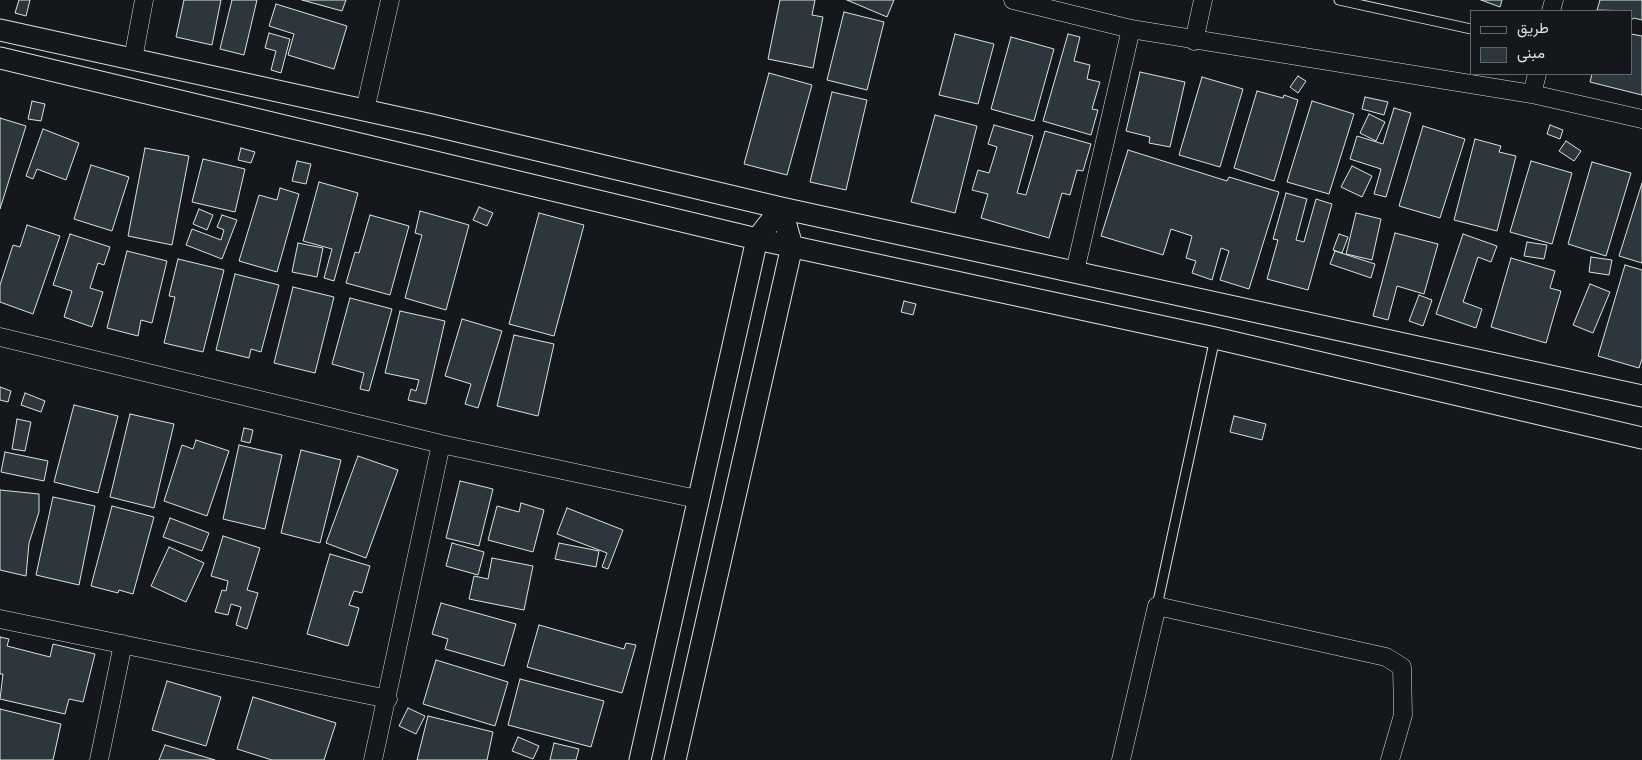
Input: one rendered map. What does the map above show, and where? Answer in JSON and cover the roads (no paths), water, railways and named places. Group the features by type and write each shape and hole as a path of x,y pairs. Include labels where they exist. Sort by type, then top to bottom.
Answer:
{"street":[{"path":"133,59 144,0"},
{"path":"365,110 390,0"},
{"path":"1014,0 1132,29 1194,41 1532,94 1642,119"},
{"path":"1194,41 1203,0"},
{"path":"1075,271 1132,29"},
{"path":"0,30 365,110 781,208 1642,396"},
{"path":"0,58 757,239 1215,338 1642,438"},
{"path":"1532,94 1537,75"},
{"path":"640,760 697,499 757,239 781,208"},
{"path":"674,760 792,246 781,208"},
{"path":"0,337 440,444 697,499"},
{"path":"373,760 388,698 440,444"},
{"path":"1121,760 1157,606 1386,657 1402,667 1403,714 1390,760"},
{"path":"0,619 388,698"},
{"path":"99,760 123,644"}],"lane":[{"path":"1339,0 1470,29"},
{"path":"1157,606 1215,338"}]}
